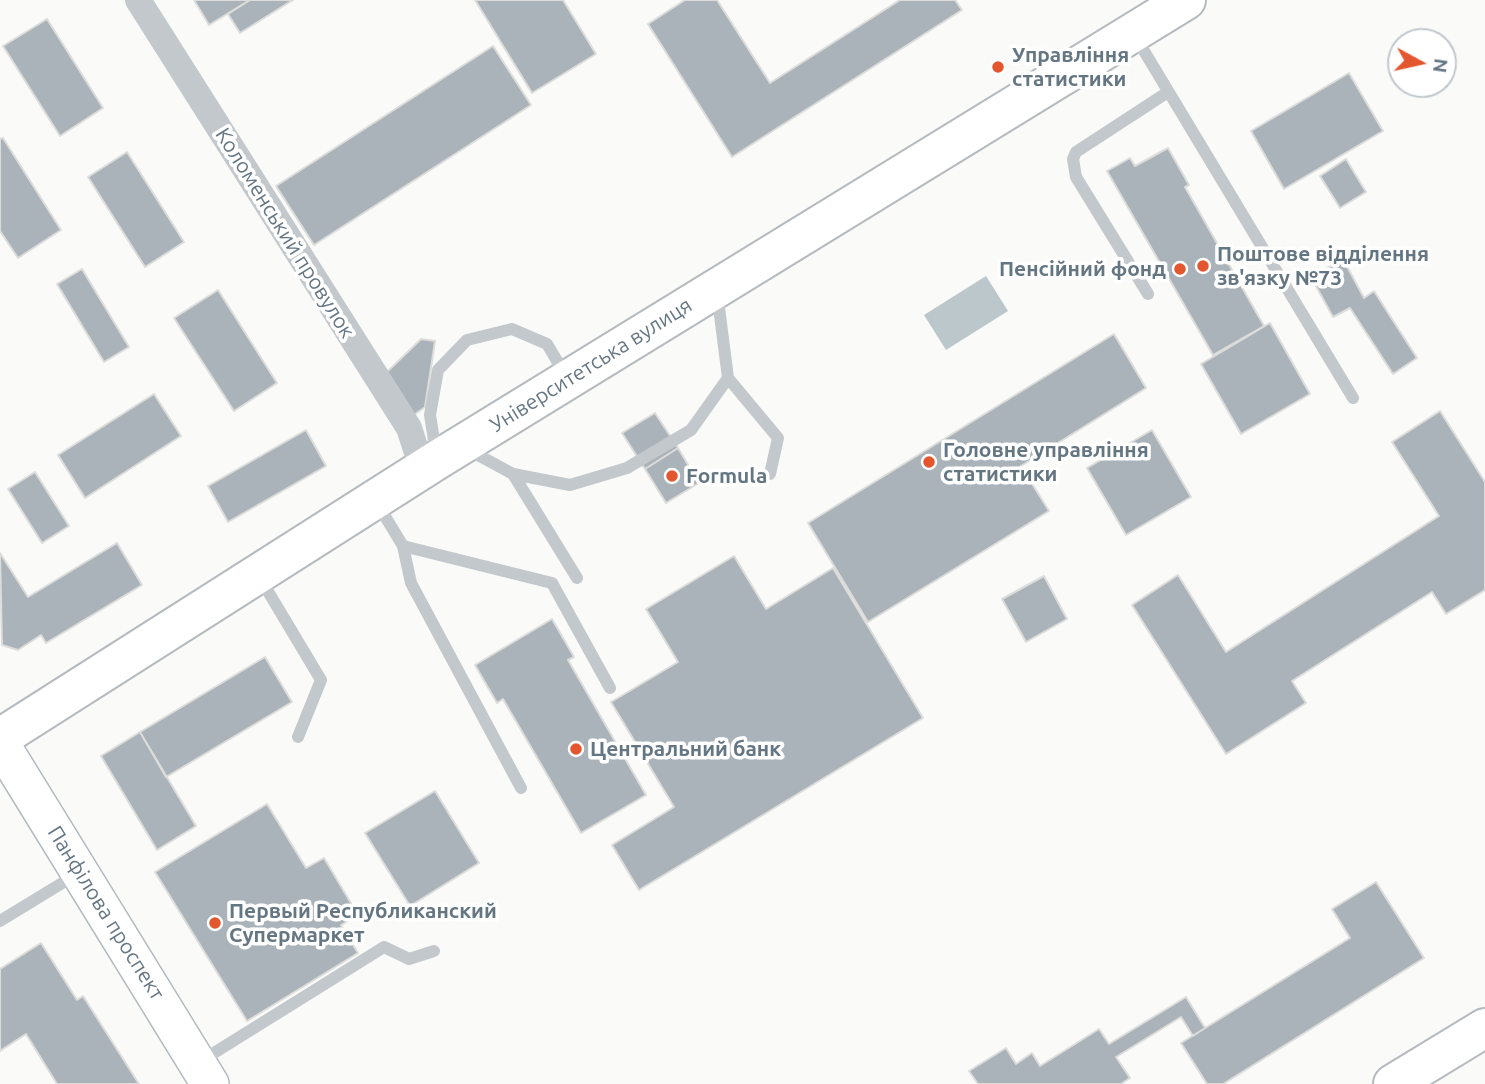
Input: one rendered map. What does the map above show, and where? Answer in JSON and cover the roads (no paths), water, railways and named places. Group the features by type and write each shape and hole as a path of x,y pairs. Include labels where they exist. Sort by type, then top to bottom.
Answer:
{"main road":[{"name":"Університетська вулиця","path":"0,738 375,499 1186,0"},
{"name":"Панфілова проспект","path":"0,744 204,1074"},
{"path":"1393,1084 1485,1028"}],"street":[{"name":"Коломенський провулок","path":"138,0 409,428 440,459"}],"lane":[{"path":"1133,33 1353,398"},
{"path":"1147,295 1076,177 1073,159 1076,152 1168,92"},
{"path":"716,287 728,378 778,438 770,474"},
{"path":"568,380 547,344 512,329 467,340 438,370 430,415 440,459 570,485 626,468 691,430 728,378"},
{"path":"513,474 577,578"},
{"path":"375,499 403,546 405,586 522,788"},
{"path":"403,546 552,583 610,688"},
{"path":"258,575 321,680 298,737"},
{"path":"0,921 81,872"},
{"path":"204,1074 384,947 409,959 434,951"}],"place":[{"name":"Управління статистики","path":"998,67"},
{"name":"Поштове відділення зв'язку №73","path":"1203,266"},
{"name":"Пенсійний фонд","path":"1180,269"},
{"name":"Головне управління статистики","path":"929,462"},
{"name":"Formula","path":"672,476"},
{"name":"Центральний банк","path":"576,749"},
{"name":"Первый Республиканский Супермаркет","path":"215,923"}]}
